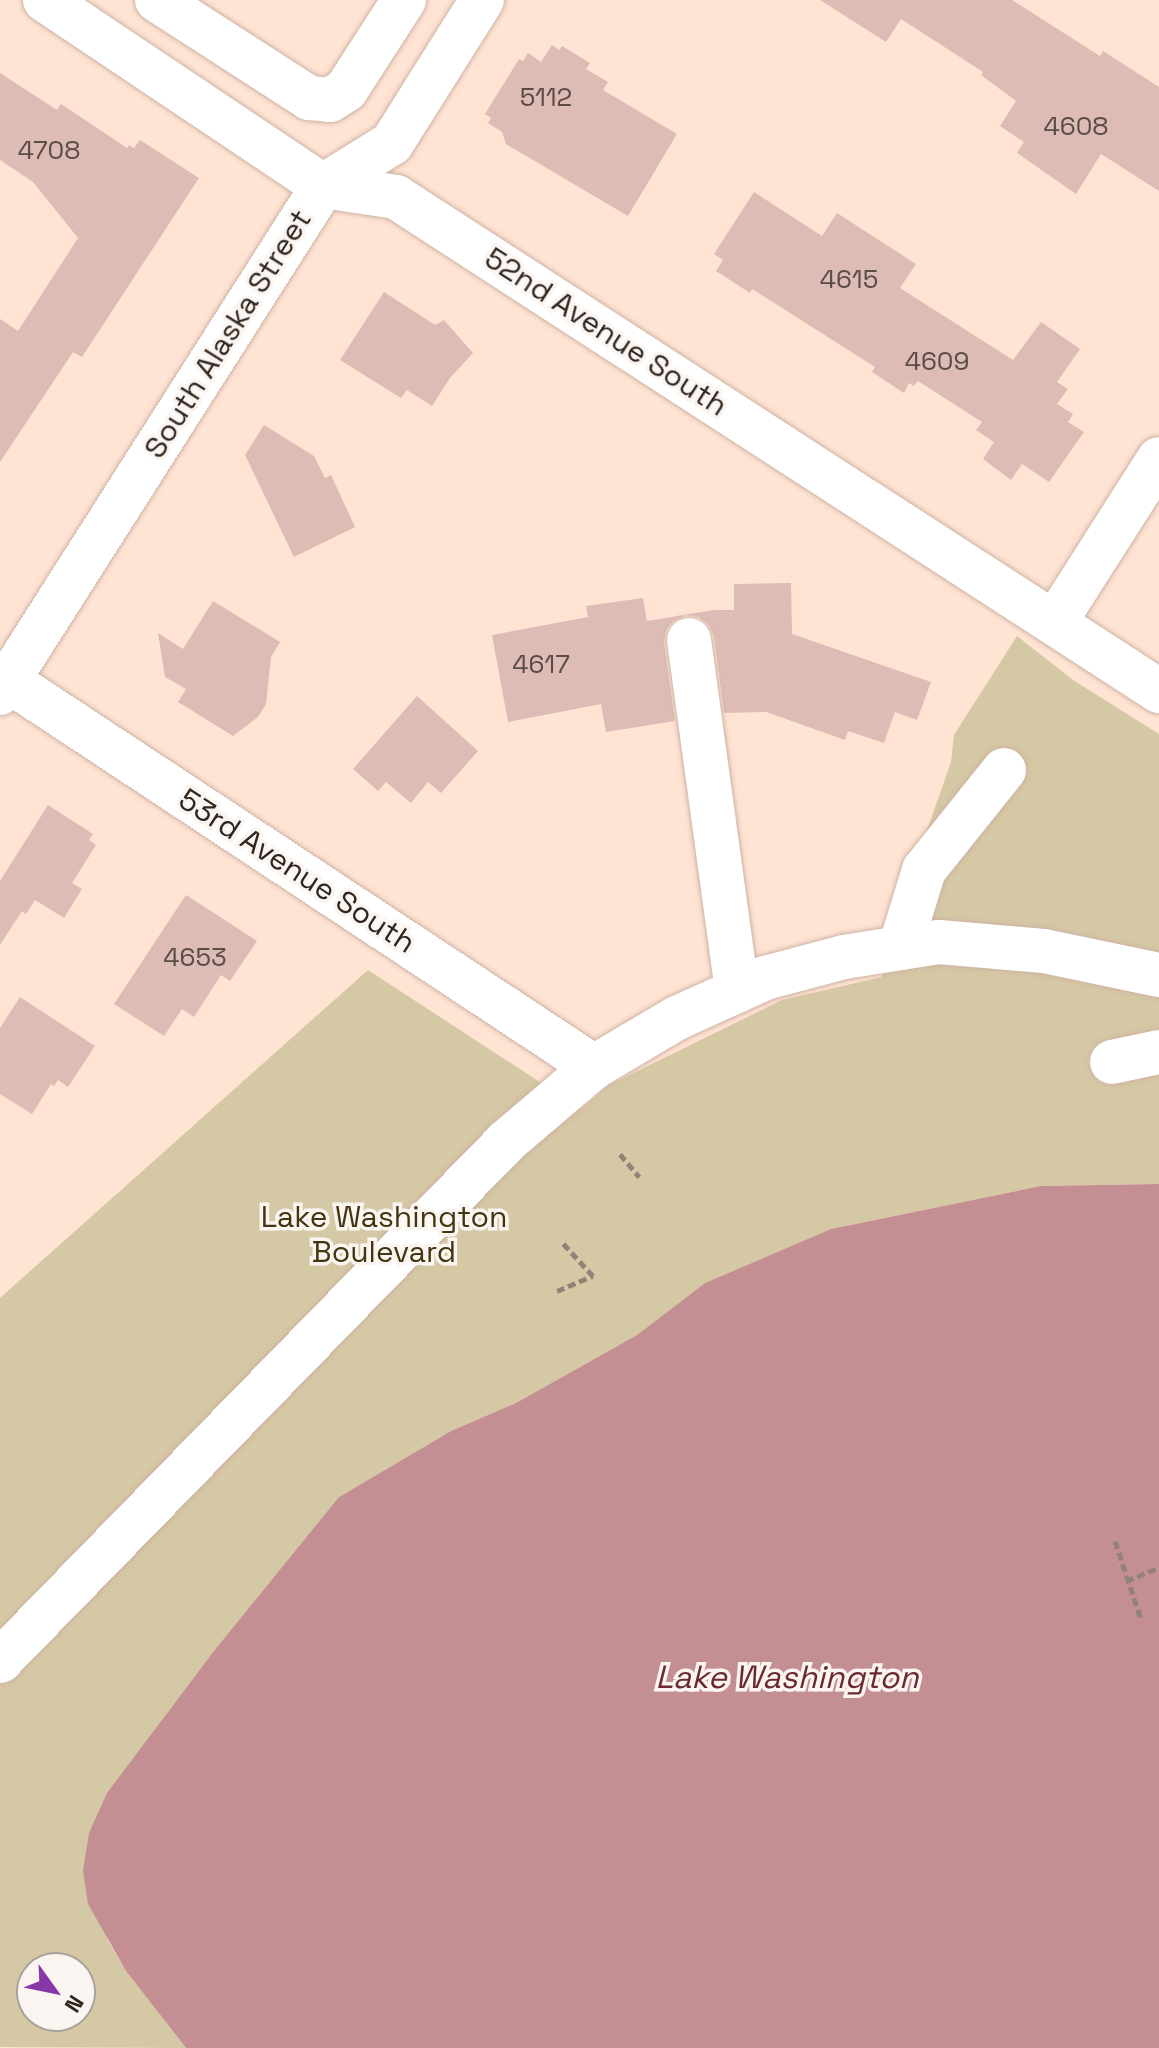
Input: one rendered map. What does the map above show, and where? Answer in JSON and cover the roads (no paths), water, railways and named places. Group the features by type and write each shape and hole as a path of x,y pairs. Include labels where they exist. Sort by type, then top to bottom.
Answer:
{"street":[{"name":"52nd Avenue South","path":"45,0 323,186 396,197 1159,691"},
{"path":"157,0 309,98 330,100 346,90 404,0"},
{"name":"South Alaska Street","path":"3,683 323,186 392,143 482,0"},
{"path":"1055,622 1159,459"},
{"path":"689,640 737,991"},
{"name":"53rd Avenue South","path":"3,683 594,1067"},
{"path":"900,948 924,870 1004,770"},
{"path":"0,1661 507,1141 594,1067 677,1018 765,978 831,960 900,948 939,942 1044,951 1159,975"},
{"path":"1112,1062 1159,1052"}],"water":[{"name":"Lake Washington","path":"1159,1184 1159,2048 186,2048 126,1971 88,1904 83,1871 89,1833 107,1793 214,1651 339,1497 451,1431 516,1403 637,1335 705,1283 831,1229 1041,1186"}],"park label":[{"name":"Lake Washington Boulevard","path":"384,1234"}]}
